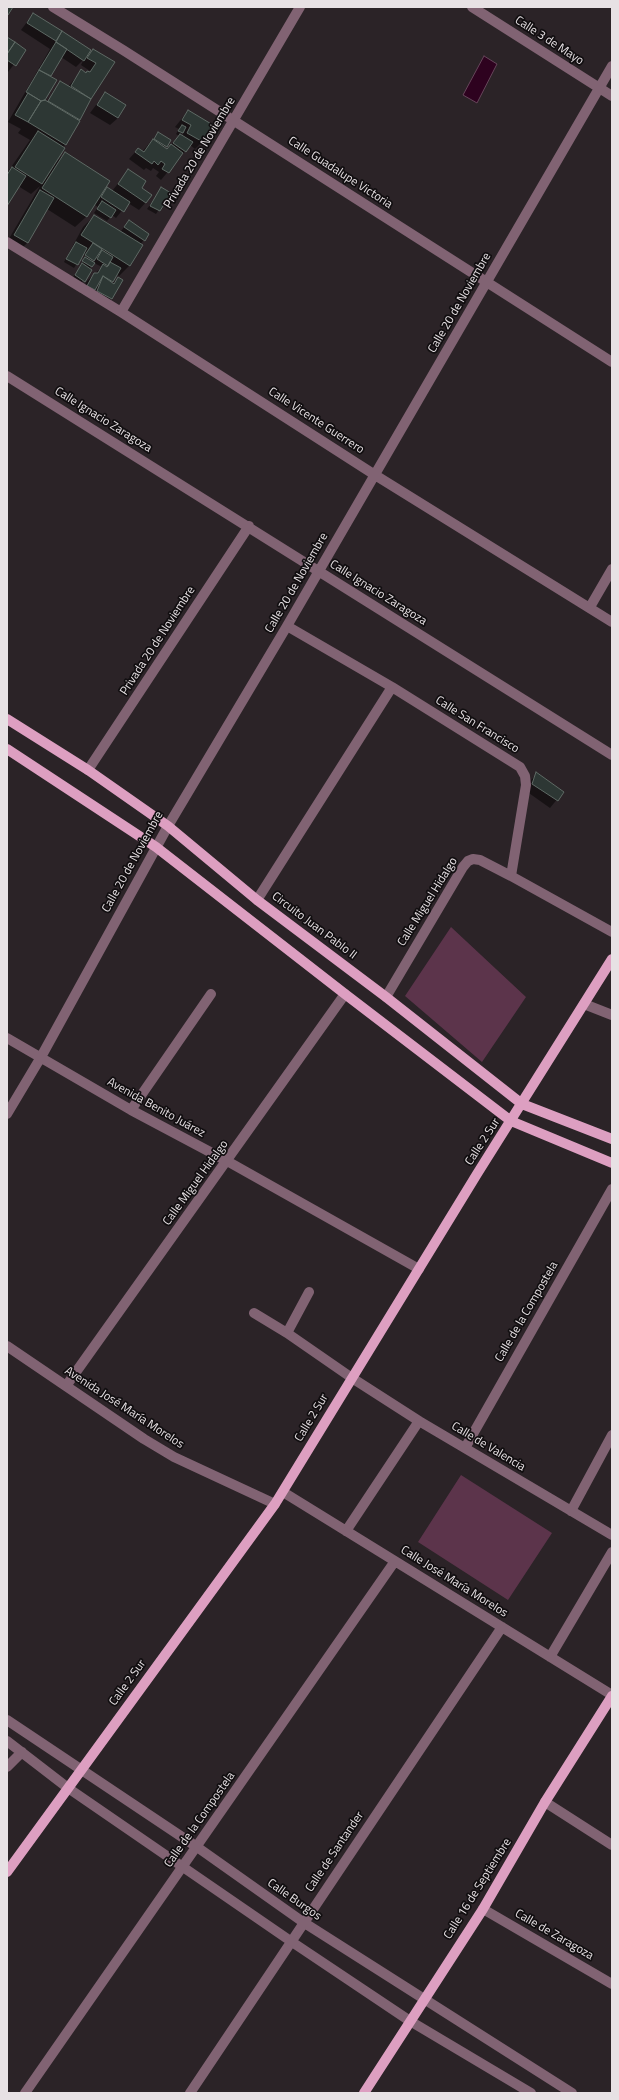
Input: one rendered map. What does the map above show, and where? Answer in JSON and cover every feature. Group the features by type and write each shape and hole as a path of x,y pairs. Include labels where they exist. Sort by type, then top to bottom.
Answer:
{"main road":[{"name":"Circuito Juan Pablo II","path":"7,719 88,770 168,826 257,900 386,997 522,1104 612,1139"},
{"path":"7,749 156,847 345,994 512,1121 612,1163"},
{"name":"Calle 2 Sur","path":"7,1872 283,1492 419,1269 612,959"},
{"name":"Calle 16 de Septiembre","path":"366,2092 423,2000 483,1909 546,1802 612,1696"}],"street":[{"name":"Calle Guadalupe Victoria","path":"53,7 612,362"},
{"name":"Privada 20 de Noviembre","path":"121,312 300,7"},
{"name":"Calle 3 de Mayo","path":"472,7 612,96"},
{"name":"Calle 20 de Noviembre","path":"7,1114 41,1057 168,826 287,626 612,66"},
{"name":"Calle Vicente Guerrero","path":"7,242 49,262 121,312 375,475 612,622"},
{"name":"Calle Ignacio Zaragoza","path":"7,376 249,526 612,755"},
{"name":"Privada 20 de Noviembre","path":"88,770 249,526"},
{"path":"590,608 612,569"},
{"name":"Calle San Francisco","path":"287,626 392,687 520,767 525,776 526,785 511,876"},
{"path":"257,900 392,687"},
{"name":"Calle Miguel Hidalgo","path":"386,997 468,861 473,858 480,860 511,876"},
{"path":"511,876 612,932"},
{"path":"131,1110 210,994"},
{"name":"Calle Miguel Hidalgo","path":"66,1386 228,1162 345,994"},
{"path":"584,1004 612,1015"},
{"name":"Avenida Benito Juárez","path":"7,1038 131,1110 228,1162 419,1269"},
{"name":"Calle de la Compostela","path":"465,1448 612,1189"},
{"path":"287,1333 309,1292"},
{"name":"Calle de Valencia","path":"254,1313 287,1333 352,1378 419,1421 612,1535"},
{"name":"Avenida José María Morelos","path":"7,1346 144,1439 174,1457 275,1504"},
{"path":"346,1531 419,1421"},
{"path":"571,1511 612,1435"},
{"name":"Calle José María Morelos","path":"283,1492 612,1696"},
{"path":"550,1657 612,1552"},
{"name":"Calle de la Compostela","path":"25,2093 197,1848 395,1561"},
{"name":"Calle de Santander","path":"190,2093 292,1942 303,1922 502,1627"},
{"name":"Calle Burgos","path":"7,1720 80,1771 197,1848 303,1922 423,2000 572,2093"},
{"path":"7,1742 68,1788 182,1868 292,1942 410,2021 530,2093"},
{"path":"7,1767 22,1752"},
{"path":"546,1802 612,1845"},
{"name":"Calle de Zaragoza","path":"483,1909 612,1984"}],"shaded area":[{"path":"484,56 497,64 477,103 463,95"},
{"path":"451,927 526,997 482,1062 405,996"},
{"path":"461,1475 552,1533 508,1600 418,1542"}],"building":[{"path":"7,7 13,7 8,15 7,14"},
{"path":"33,13 62,31 56,41 27,23"},
{"path":"62,31 91,50 84,61 56,42"},
{"path":"7,37 15,42 7,54"},
{"path":"15,42 26,50 16,66 7,60 7,54"},
{"path":"56,42 67,49 51,76 39,70"},
{"path":"93,49 115,62 91,99 71,86 81,69 86,73 87,71 90,72 96,63 87,58"},
{"path":"39,70 57,80 45,100 41,101 26,92"},
{"path":"60,81 91,99 80,120 48,101"},
{"path":"105,92 126,105 118,118 97,105"},
{"path":"28,93 41,101 28,122 15,115"},
{"path":"45,100 80,121 66,145 28,122 41,101"},
{"path":"188,110 213,125 203,142 187,133 191,125 182,120"},
{"path":"182,125 186,127 183,133 178,131"},
{"path":"38,131 65,148 42,184 15,167"},
{"path":"158,132 171,140 167,147 154,139"},
{"path":"180,134 193,142 186,152 173,143"},
{"path":"153,139 167,149 171,144 183,153 169,173 162,169 165,164 161,161 158,165 154,161 152,164 135,152 138,148 144,152"},
{"path":"65,152 110,181 87,217 42,188"},
{"path":"12,167 26,176 7,206 7,175"},
{"path":"128,169 146,181 142,188 152,195 146,203 118,184"},
{"path":"107,187 130,202 124,212 101,197"},
{"path":"161,187 171,193 160,211 150,206"},
{"path":"40,190 54,198 28,243 14,235"},
{"path":"102,201 116,210 111,218 97,209"},
{"path":"94,215 143,245 130,266 81,235"},
{"path":"129,220 149,234 145,241 124,227"},
{"path":"76,242 87,248 78,265 66,259"},
{"path":"93,243 102,249 94,261 85,255"},
{"path":"102,250 113,257 108,266 97,259"},
{"path":"85,257 95,263 92,267 82,261"},
{"path":"110,262 121,268 113,282 103,276 95,290 87,286 94,273 98,273 103,264 107,267"},
{"path":"82,263 92,270 85,282 75,275"},
{"path":"103,276 114,284 118,277 123,280 112,299 97,291"},
{"path":"536,772 564,792 558,801 532,784"}]}
